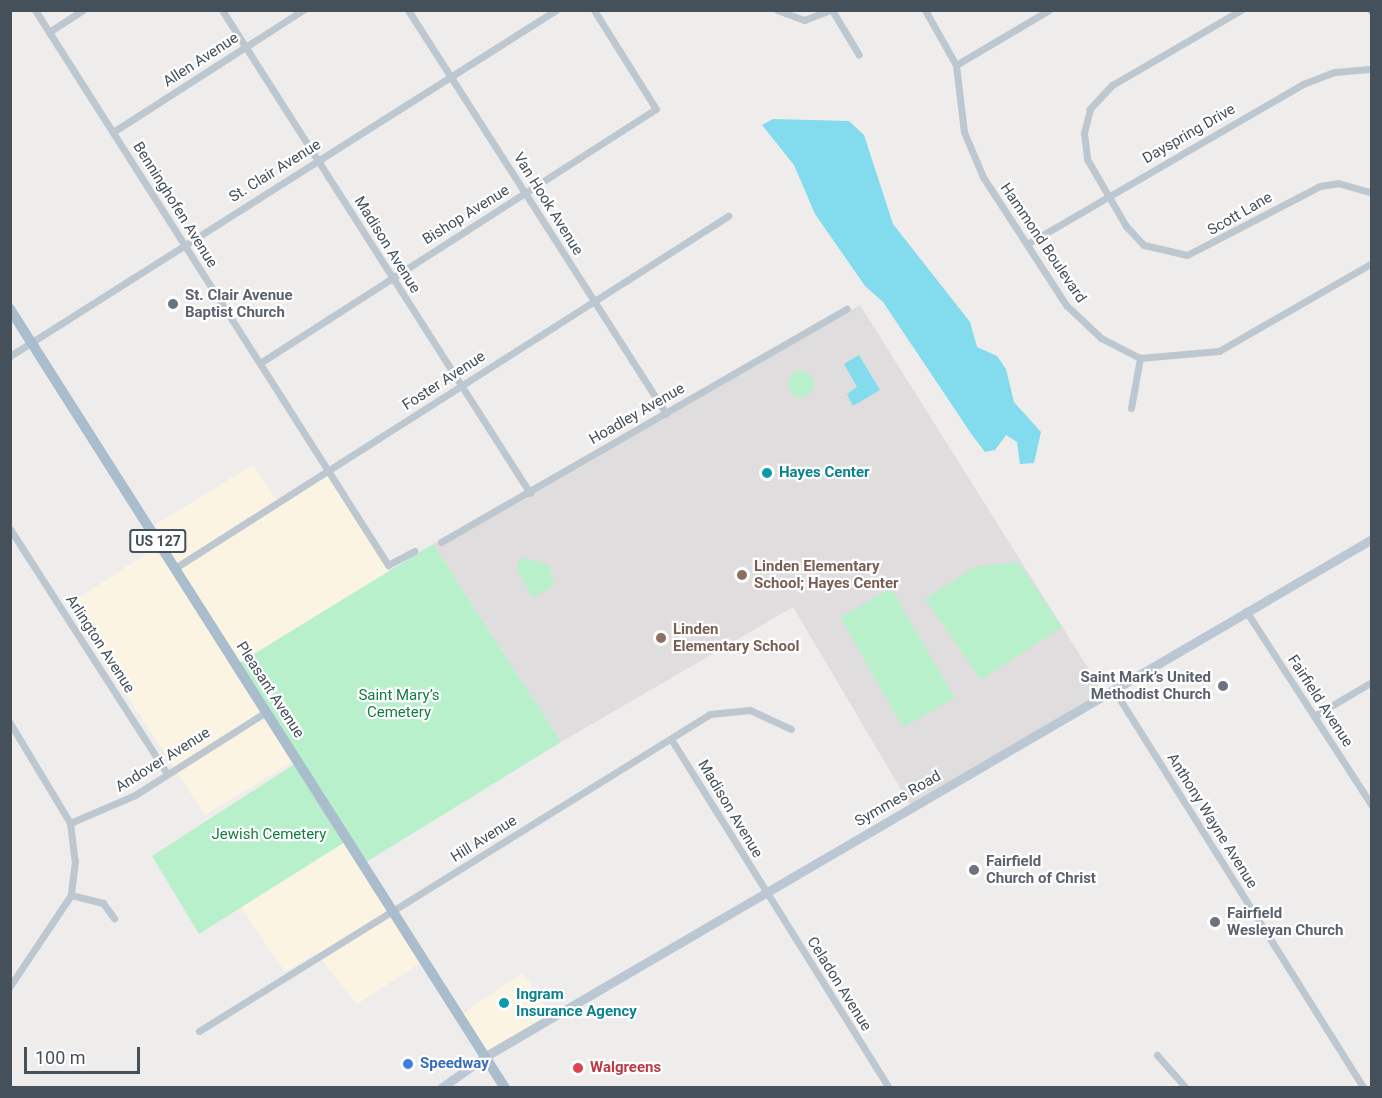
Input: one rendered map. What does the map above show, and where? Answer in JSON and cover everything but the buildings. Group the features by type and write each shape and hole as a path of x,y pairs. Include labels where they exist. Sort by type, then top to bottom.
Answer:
{"main road":[{"name":"Pleasant Avenue","path":"10,309 505,1088"},
{"name":"Symmes Road","path":"441,1088 486,1056 1371,539"}],"street":[{"name":"Benninghofen Avenue","path":"36,10 388,565 414,551"},
{"path":"49,32 83,10"},
{"name":"Madison Avenue","path":"222,10 460,387 530,493"},
{"name":"Allen Avenue","path":"113,132 303,10"},
{"name":"Van Hook Avenue","path":"408,10 666,413"},
{"name":"St. Clair Avenue","path":"10,356 556,10"},
{"name":"Bishop Avenue","path":"260,363 392,277 527,194 656,109 594,10"},
{"path":"777,10 804,20 831,10 859,55"},
{"name":"Hammond Boulevard","path":"925,10 956,65 970,153 1027,244 1083,324 1140,358"},
{"path":"956,65 1049,10"},
{"name":"Scott Lane","path":"1241,10 1112,85 1090,109 1085,152 1109,195 1144,245 1187,255 1320,186 1338,183 1371,193"},
{"name":"Dayspring Drive","path":"1027,244 1303,84 1335,72 1371,69"},
{"name":"Foster Avenue","path":"175,568 728,216"},
{"path":"1131,408 1140,358 1219,351 1371,263"},
{"name":"Hoadley Avenue","path":"441,542 530,493 847,309"},
{"name":"Arlington Avenue","path":"10,529 167,774"},
{"name":"Fairfield Avenue","path":"1246,611 1371,806"},
{"path":"1314,716 1371,682"},
{"name":"Anthony Wayne Avenue","path":"1114,690 1364,1088"},
{"name":"Hill Avenue","path":"199,1031 710,714 738,708 791,729"},
{"name":"Andover Avenue","path":"70,823 106,810 266,712"},
{"path":"10,723 70,823 75,861 71,895 10,986"},
{"name":"Madison Avenue","path":"670,739 766,894"},
{"name":"Celadon Avenue","path":"766,894 889,1088"},
{"path":"71,895 103,903 114,918"},
{"path":"1157,1055 1186,1088"}],"shaded area":[{"name":"Linden Elementary School; Hayes Center","path":"860,305 1105,695 912,808 793,607 561,742 433,544"},
{"path":"253,465 279,504 326,474 391,573 231,668 292,762 205,815 68,605 167,540 155,525"},
{"path":"344,843 420,963 357,1004 316,953 285,972 241,907"},
{"path":"523,973 553,1017 490,1059 460,1015"}],"green space":[{"path":"801,371 810,375 814,384 810,393 801,397 792,393 788,384 792,375"},
{"name":"Saint Mary’s Cemetery","path":"433,544 561,742 363,864 348,840 199,934 152,856 298,762 236,665"},
{"path":"522,557 549,565 554,585 533,598 516,568"},
{"path":"1018,562 1062,627 981,680 925,599 975,567"},
{"path":"891,588 954,698 903,727 840,618"}],"water":[{"path":"773,119 849,121 864,135 893,224 970,322 977,347 997,356 1006,369 1014,402 1041,432 1034,463 1020,464 1017,442 1006,435 995,450 985,452 972,435 883,302 865,286 815,214 794,165 762,125"},
{"path":"859,355 880,390 853,406 847,394 857,387 844,364"}],"place":[{"name":"St. Clair Avenue Baptist Church","path":"173,304"},
{"name":"Hayes Center","path":"767,473"},
{"name":"Linden Elementary School; Hayes Center","path":"742,575"},
{"name":"Linden Elementary School","path":"661,638"},
{"name":"Saint Mark’s United Methodist Church","path":"1223,686"},
{"name":"Fairfield Church of Christ","path":"974,870"},
{"name":"Fairfield Wesleyan Church","path":"1215,922"},
{"name":"Ingram Insurance Agency","path":"504,1003"},
{"name":"Speedway","path":"408,1064"},
{"name":"Walgreens","path":"578,1068"}],"park label":[{"name":"Jewish Cemetery","path":"269,835"}]}
